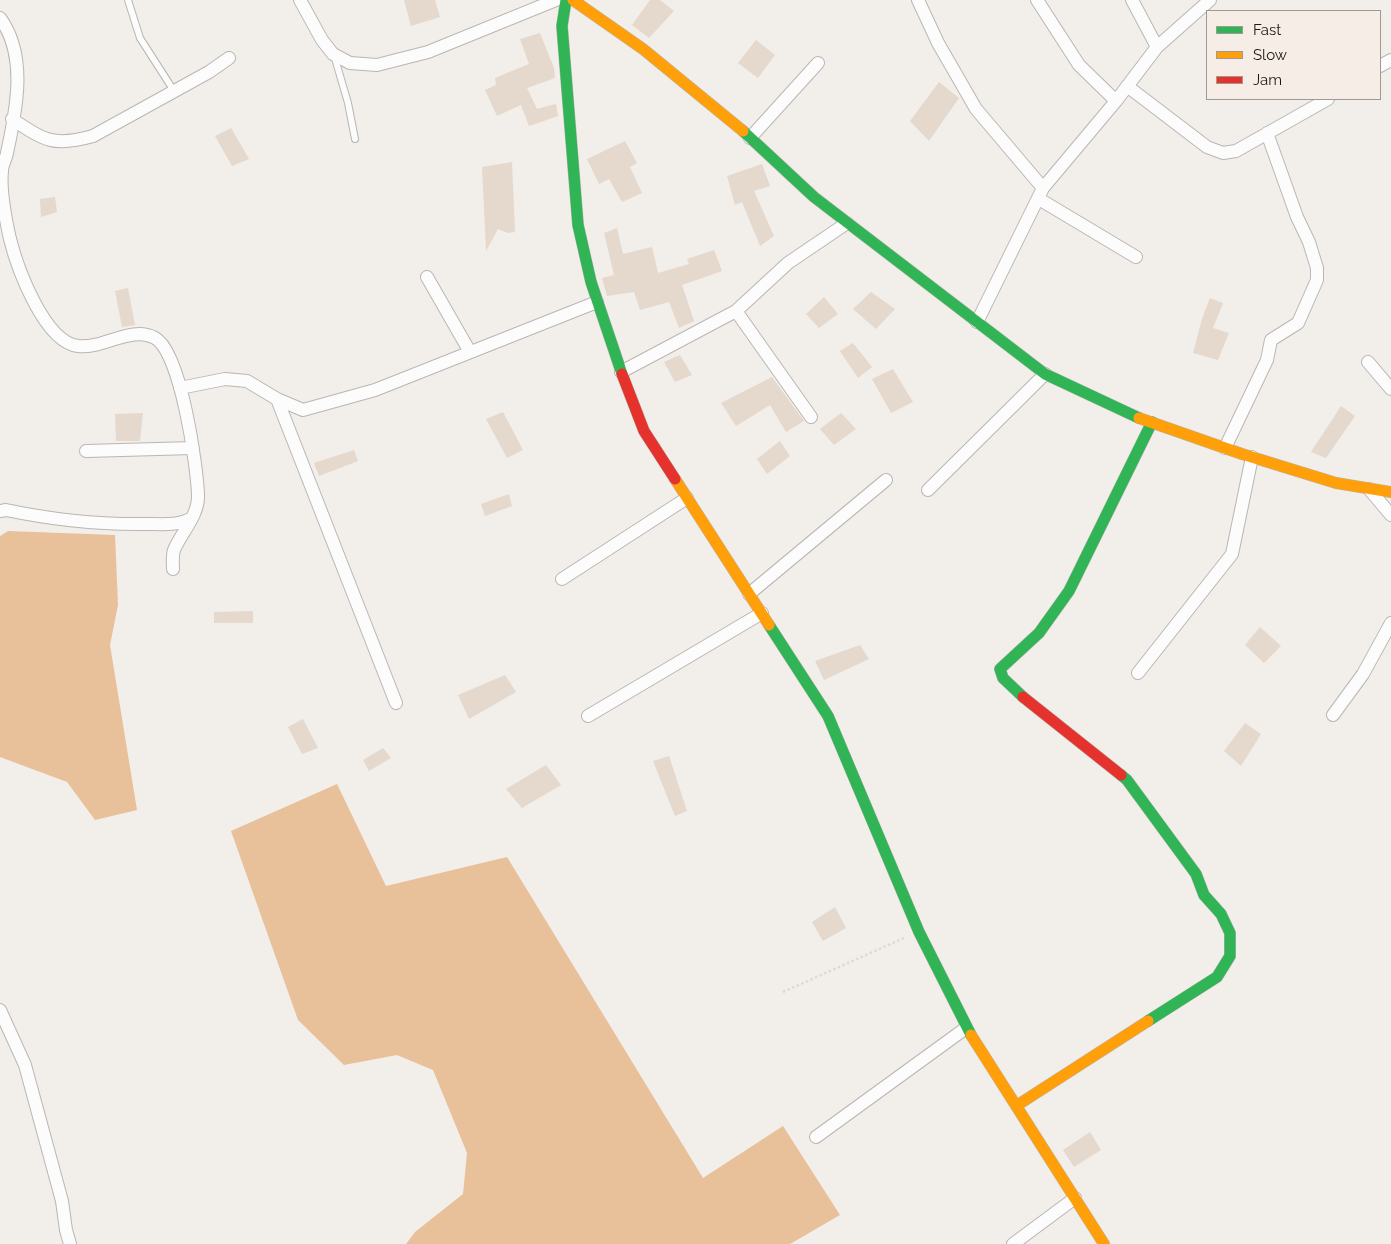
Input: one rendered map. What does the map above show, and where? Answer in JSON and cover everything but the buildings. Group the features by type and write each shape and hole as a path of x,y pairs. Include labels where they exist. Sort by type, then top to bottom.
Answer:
{"street":[{"path":"300,0 322,40 334,54 350,63 377,65 428,52 556,0"},
{"path":"566,0 562,26 578,225 597,302 644,431 828,716 919,932 966,1028 1104,1244"},
{"path":"573,0 650,55 722,112 814,197 1045,374 1128,414 1225,448 1336,483 1391,492"},
{"path":"918,0 938,43 976,109 1041,194 1136,257"},
{"path":"1037,0 1079,65 1116,101"},
{"path":"1132,0 1156,47"},
{"path":"977,322 1041,194 1116,101 1156,47 1210,0"},
{"path":"0,18 11,40 19,75 7,155 2,171 2,185 10,238 21,276 38,310 63,339 78,346 146,334 157,339 165,347 180,388 192,448 199,498 192,518 173,552 173,569"},
{"path":"12,118 34,134 53,142 72,141 93,136 229,58"},
{"path":"750,138 818,62"},
{"path":"1127,86 1207,147 1223,153 1236,151 1326,100"},
{"path":"1225,448 1267,360 1271,340 1298,323 1318,280 1317,268 1309,242 1296,217 1267,132"},
{"path":"621,372 736,311 788,263 847,223"},
{"path":"426,277 470,352"},
{"path":"180,388 225,379 247,381 277,399 303,410 375,390 597,302"},
{"path":"736,311 811,417"},
{"path":"1368,362 1391,389"},
{"path":"928,490 1045,374"},
{"path":"277,399 396,703"},
{"path":"1016,1106 1216,977 1230,956 1230,934 1221,914 1204,895 1196,874 1140,796 1114,769 1010,686 1003,678 1000,669 1039,633 1069,591 1152,422"},
{"path":"86,450 192,448"},
{"path":"1138,673 1232,554 1252,457"},
{"path":"749,594 886,480"},
{"path":"1370,489 1391,515"},
{"path":"562,579 687,498"},
{"path":"0,512 6,510 56,520 115,525 181,524 192,518"},
{"path":"588,716 762,613"},
{"path":"1332,715 1363,674 1391,623"},
{"path":"0,1010 25,1065 62,1201 70,1244"},
{"path":"816,1137 966,1028"},
{"path":"1013,1244 1075,1198"}],"lane":[{"path":"128,0 140,38 174,91"},
{"path":"334,54 348,103 355,139"}],"path":[{"path":"783,992 919,932"}],"shaded area":[{"path":"8,531 115,535 118,605 110,645 137,810 95,820 67,782 0,757 0,536"},
{"path":"337,784 386,886 507,857 703,1178 783,1126 840,1215 790,1244 406,1244 415,1232 463,1194 467,1153 433,1070 397,1055 344,1065 298,1020 231,831"}],"traffic: fast":[{"path":"566,0 562,26 578,225 591,282 622,374"},
{"path":"743,131 814,197 1045,374 1139,418"},
{"path":"1023,697 1003,678 1000,669 1039,633 1069,591 1152,422"},
{"path":"769,625 828,716 919,932 971,1035"},
{"path":"1121,775 1127,780 1196,874 1204,895 1221,914 1230,933 1230,956 1217,977 1148,1021"}],"traffic: slow":[{"path":"573,0 643,49 743,131"},
{"path":"1139,418 1242,454 1336,483 1391,492"},
{"path":"675,479 769,625"},
{"path":"1016,1106 1148,1021"},
{"path":"971,1035 1104,1244"}],"traffic: jam":[{"path":"622,374 644,431 675,479"},
{"path":"1023,697 1121,775"}]}
